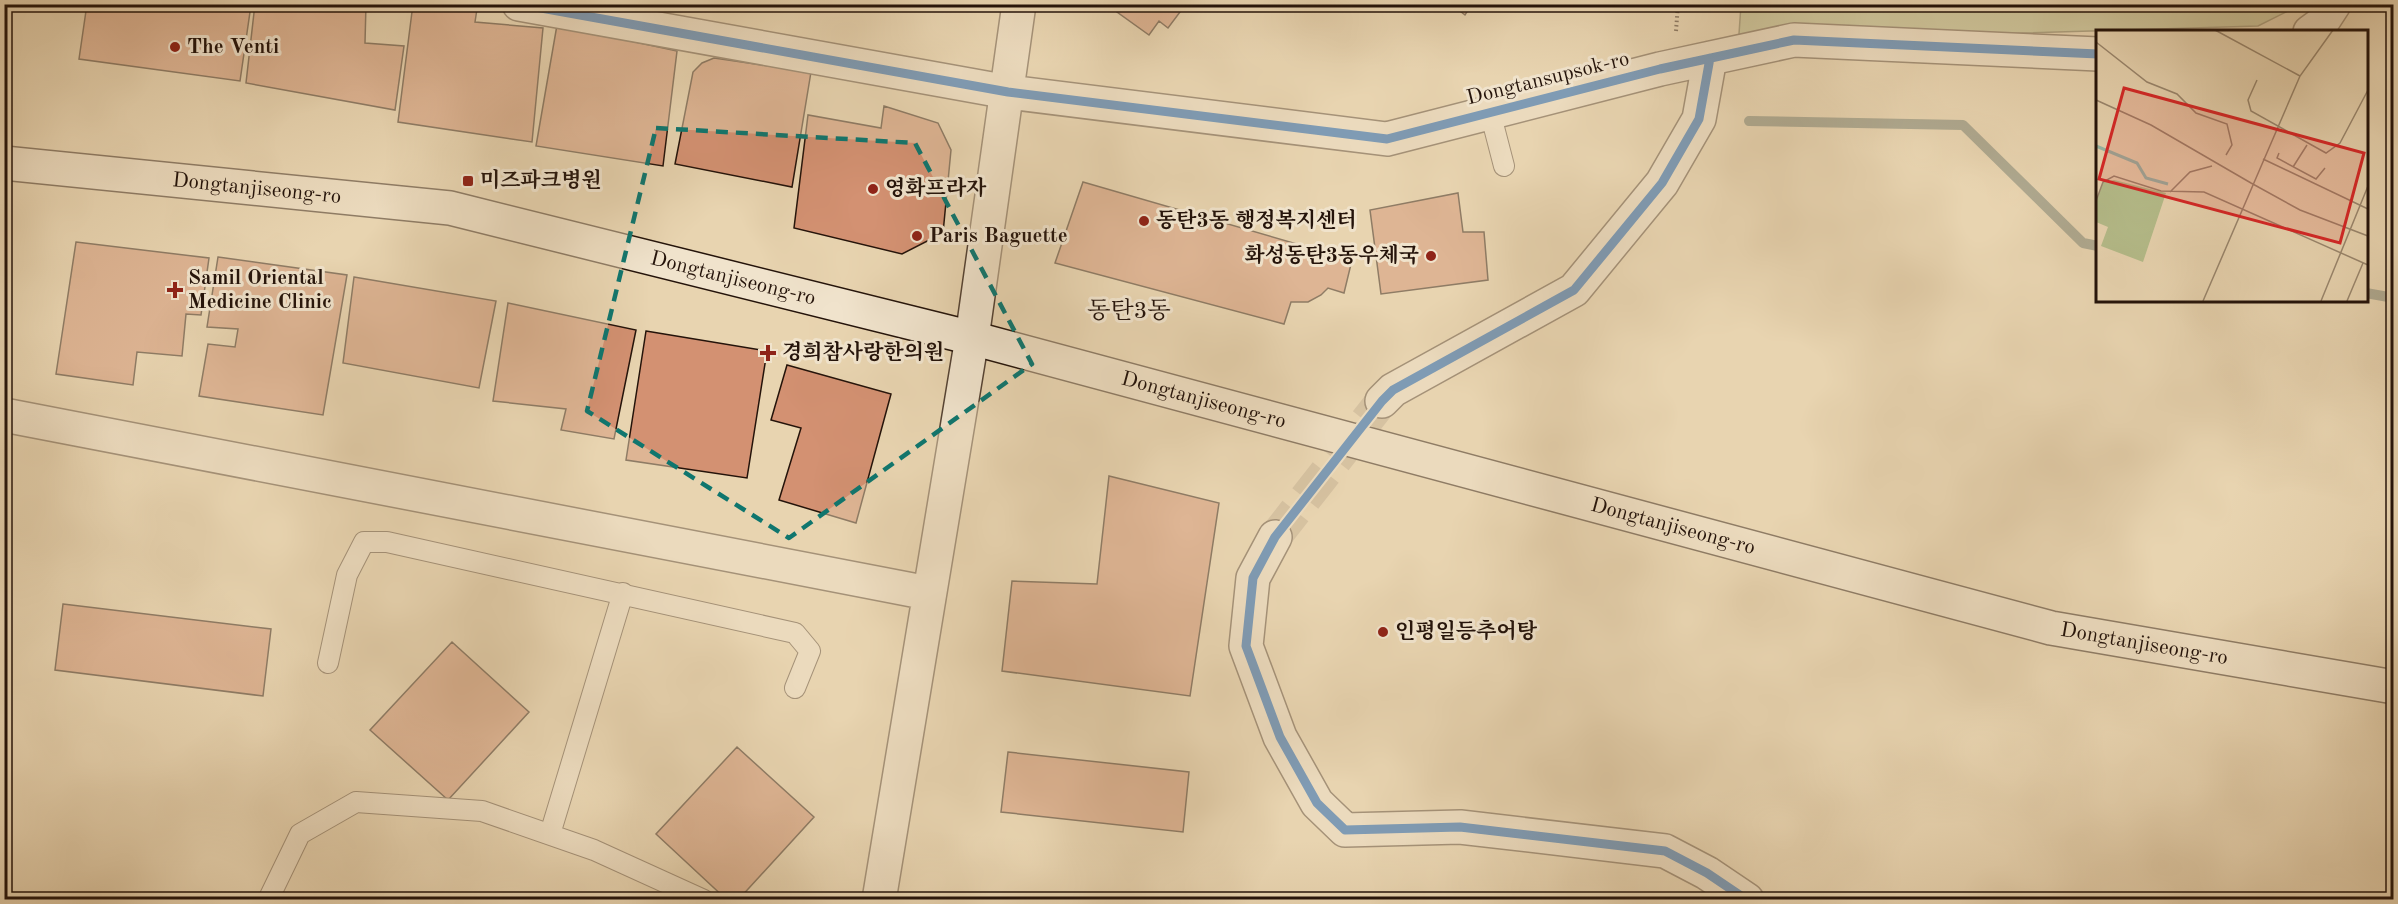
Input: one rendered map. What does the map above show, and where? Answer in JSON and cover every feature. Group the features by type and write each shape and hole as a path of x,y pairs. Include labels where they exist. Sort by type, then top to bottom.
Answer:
{"street":[{"name":"Dongtansupsok-ro","path":"519,4 1008,92 1387,139 1710,58 1794,40 2096,54"},
{"path":"879,900 972,338 1019,4"},
{"path":"2313,30 2321,24 2334,4"},
{"path":"1382,401 1393,390 1574,290 1662,183 1699,119 1710,58"},
{"name":"Dongtanjiseong-ro","path":"4,163 450,208 972,338 2052,628 2394,687"},
{"path":"4,415 928,593"},
{"path":"1275,537 1253,578 1246,646 1280,737 1317,803 1345,830 1460,827 1665,851 1707,873 1747,900"}],"lane":[{"path":"1490,112 1504,166"},
{"path":"328,663 347,575 364,542 387,542 795,633 810,651 795,688"},
{"path":"550,834 623,593"},
{"path":"268,900 300,834 356,802 482,811 594,850 705,900"}],"highlighted area":[{"path":"656,128 915,143 1032,364 789,538 587,411"}],"green space":[{"path":"1741,5 2300,5 2258,26 1794,40 1739,34"}],"building":[{"path":"87,4 251,5 240,81 79,59"},
{"path":"255,4 366,4 365,43 404,46 395,110 246,83"},
{"path":"413,4 444,4 477,9 475,22 543,28 532,142 398,122"},
{"path":"1122,4 1186,4 1168,28 1159,21 1149,35 1117,12"},
{"path":"1451,4 1472,4 1465,15"},
{"path":"557,25 677,51 663,166 536,146"},
{"path":"714,58 811,72 792,187 675,164 693,72 702,63"},
{"name":"영화프라자","path":"884,106 938,123 951,150 943,233 902,254 794,228 808,115 881,128"},
{"name":"동탄3동 행정복지센터","path":"1083,182 1352,260 1344,293 1328,288 1308,302 1291,302 1284,324 1055,263"},
{"name":"화성동탄3동우체국","path":"1458,193 1463,232 1484,232 1488,280 1381,294 1370,210"},
{"path":"76,242 209,258 201,315 186,314 182,356 137,352 133,385 56,374"},
{"path":"218,257 347,275 323,415 199,396 208,344 235,347 238,329 207,327"},
{"path":"354,277 496,301 479,388 343,363"},
{"path":"508,303 636,330 614,439 561,430 566,409 493,401"},
{"path":"646,331 767,351 747,478 626,460"},
{"path":"787,365 891,394 856,523 779,500 801,428 771,420"},
{"path":"1109,476 1219,503 1190,696 1002,671 1012,581 1097,584"},
{"path":"63,604 271,629 263,696 55,670"},
{"path":"452,642 529,712 448,800 370,730"},
{"path":"737,747 814,817 738,900 727,900 656,834"},
{"path":"1008,752 1189,772 1183,832 1001,812"}],"waterway":[{"path":"1749,121 1963,125 2083,243 2096,246"},
{"path":"2368,293 2394,298"}],"tunnel":[{"path":"1275,537 1382,401"}],"cycle path":[{"path":"519,4 1008,92 1387,139 1660,69 1794,40 2096,54"},
{"path":"1710,58 1699,119 1662,183 1574,290 1393,390 1382,401 1275,537 1253,578 1246,646 1280,737 1317,803 1345,830 1460,827 1665,851 1707,873 1747,900"}],"place":[{"name":"The Venti","path":"175,47"},
{"name":"미즈파크병원","path":"468,181"},
{"name":"영화프라자","path":"873,189"},
{"name":"동탄3동 행정복지센터","path":"1144,221"},
{"name":"Paris Baguette","path":"917,236"},
{"name":"화성동탄3동우체국","path":"1431,256"},
{"name":"Samil Oriental Medicine Clinic","path":"175,290"},
{"name":"경희참사랑한의원","path":"768,353"},
{"name":"인평일등추어탕","path":"1383,632"}],"district":[{"name":"동탄3동","path":"1129,312"}]}
